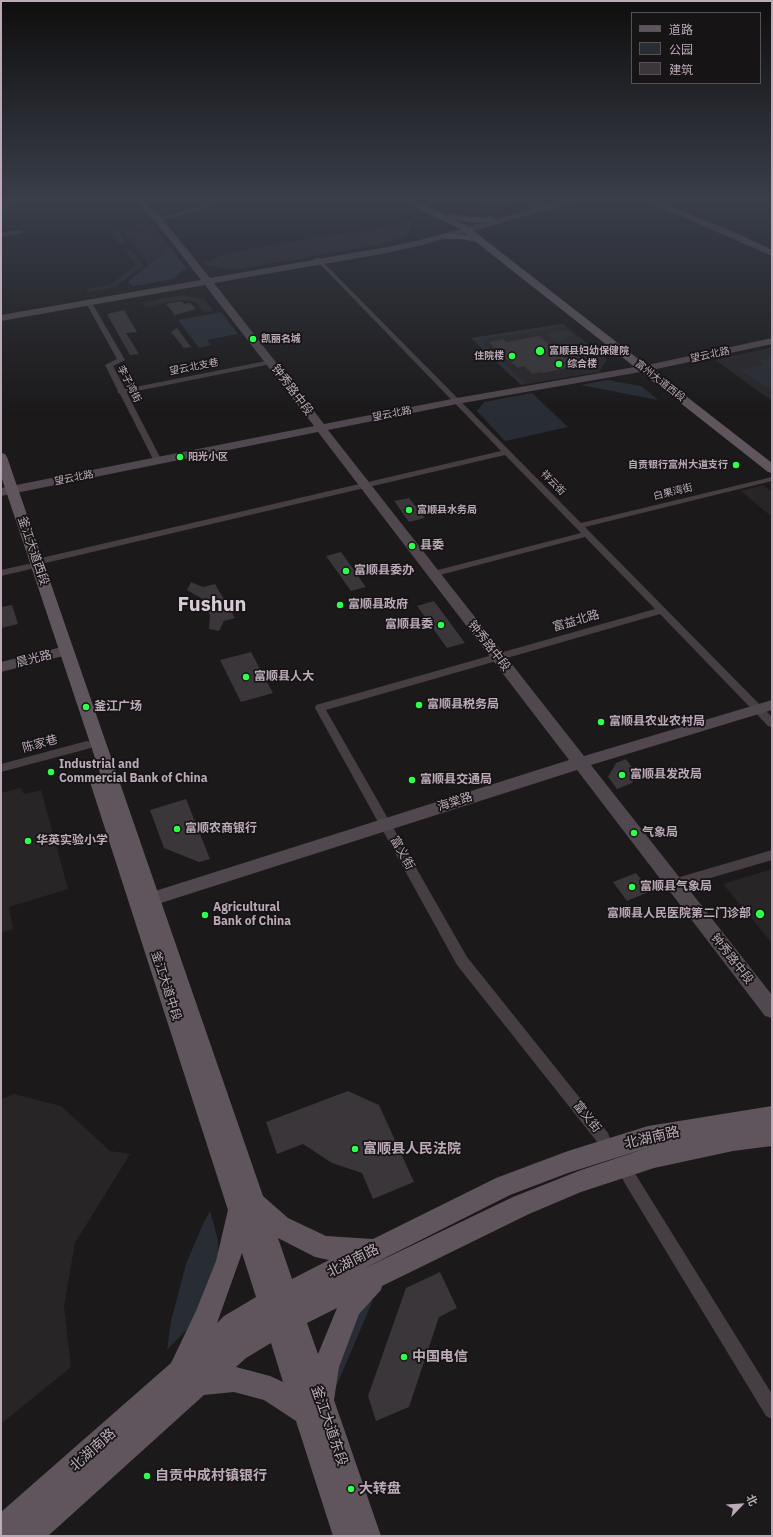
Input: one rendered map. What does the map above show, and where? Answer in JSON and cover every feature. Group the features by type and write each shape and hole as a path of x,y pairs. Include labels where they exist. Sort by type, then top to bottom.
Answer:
{"main road":[{"name":"富州大道西段","path":"525,272 648,368 772,469"},
{"name":"富州大道西段","path":"648,368 772,460"},
{"name":"釜江大道西段","path":"1,457 4,490 32,565 60,649"},
{"name":"釜江大道中段","path":"60,649 87,745 145,901"},
{"name":"釜江大道中段","path":"60,649 281,1310"},
{"path":"708,1116 736,1121"},
{"name":"北湖南路","path":"1,1531 188,1378 237,1349 281,1310 373,1251 504,1186 568,1162 648,1137 772,1116"},
{"name":"北湖南路","path":"281,1310 377,1275 521,1205 561,1189 654,1157 772,1135"},
{"path":"697,1148 724,1154"},
{"path":"373,1251 324,1248 280,1226 247,1206 206,1318 188,1378 234,1379 270,1389 313,1407 326,1367 350,1306 377,1275"},
{"name":"釜江大道东段","path":"281,1310 313,1407 347,1536"},
{"name":"北湖南路","path":"27,1536 188,1378"},
{"name":"釜江大道东段","path":"313,1407 367,1536"}],"street":[{"name":"钟秀路中段","path":"199,272 772,1010"},
{"path":"1,314 255,272"},
{"name":"祥云街","path":"330,272 662,610 765,707 772,723"},
{"path":"1,318 89,303 206,280"},
{"name":"李子湾街","path":"89,303 121,360 108,365 158,461"},
{"name":"望云北路","path":"4,490 158,461 457,401 648,368 772,341"},
{"name":"望云北支巷","path":"121,392 271,362"},
{"path":"1,574 32,565 507,452"},
{"name":"白果湾街","path":"579,526 772,479"},
{"path":"433,574 587,534"},
{"name":"富益北路","path":"497,656 662,610"},
{"name":"晨光路","path":"1,659 60,649"},
{"name":"晨光路","path":"1,666 60,649"},
{"name":"富义街","path":"497,656 320,708 462,961 603,1138"},
{"name":"海棠路","path":"145,901 579,762 765,707"},
{"name":"陈家巷","path":"1,768 87,745"},
{"path":"673,884 772,854"},
{"path":"629,1178 772,1410"}],"shaded area":[{"path":"127,272 135,272 115,287 88,292 86,289 110,285"},
{"path":"181,295 204,299 214,311 204,312 195,302 181,300 145,307 142,303"},
{"name":"富顺县妇幼保健院","path":"563,324 607,359 599,372 521,385 471,338"},
{"path":"772,347 772,401 715,360"},
{"path":"763,485 772,492 772,517 741,491"},
{"name":"华英实验小学","path":"21,788 24,794 41,790 68,889 9,907 13,929 1,933 1,793"},
{"name":"富顺县人民医院第二门诊部","path":"772,869 772,943 723,884"},
{"path":"14,1094 61,1106 110,1151 130,1154 75,1243 64,1306 71,1367 1,1424 1,1099"}],"green space":[{"path":"140,272 182,272 173,279 134,286 129,284 129,281"},
{"path":"221,312 238,334 207,340 211,345 199,348 178,320"},
{"path":"563,324 565,325 490,338 483,342 484,346 526,383 521,385 471,338"},
{"path":"566,330 574,336 566,337 568,340 558,342 546,334"},
{"path":"570,342 575,344 582,343 599,357 595,362 580,354 565,353 562,350 565,349 560,345"},
{"path":"772,357 772,390 741,370 764,365 759,361"},
{"path":"607,380 641,386 658,400 581,385"},
{"path":"532,393 568,427 505,441 477,411 484,402"},
{"path":"210,1211 218,1240 218,1256 194,1322 167,1350 171,1321 186,1264"},
{"path":"373,1300 336,1387 334,1377 356,1317 365,1305"}],"building":[{"path":"182,301 184,304 190,303 196,309 175,315 166,304"},
{"path":"124,310 137,332 126,333 139,354 130,355 107,314"},
{"path":"177,328 191,347 184,348 171,332"},
{"path":"539,336 565,358 575,356 584,359 582,365 532,374 524,366 518,368 507,360 489,342 503,339 507,342"},
{"name":"富顺县水务局","path":"409,498 425,518 409,522 394,501"},
{"name":"富顺县委办","path":"341,552 366,587 351,591 326,556"},
{"path":"191,582 203,587 215,584 235,618 224,621 219,631 209,629 210,615 201,598 187,590"},
{"name":"富顺县委","path":"434,601 465,643 447,648 417,606"},
{"path":"12,605 18,624 1,628 1,607"},
{"name":"富顺县人大","path":"251,652 273,693 241,702 220,660"},
{"name":"富顺县发改局","path":"626,759 637,774 632,783 617,789 608,777 616,763"},
{"name":"富顺农商银行","path":"186,799 210,859 199,862 164,848 150,810"},
{"name":"富顺县气象局","path":"636,873 651,891 627,901 613,882"},
{"name":"富顺县人民法院","path":"348,1091 379,1105 414,1182 373,1199 362,1173 332,1163 303,1144 277,1154 266,1122"},
{"name":"中国电信","path":"440,1272 457,1308 439,1317 409,1407 376,1421 368,1396 406,1288"}],"place":[{"name":"凯丽名城","path":"253,339"},
{"name":"富顺县妇幼保健院","path":"540,351"},
{"name":"住院楼","path":"512,356"},
{"name":"综合楼","path":"559,364"},
{"name":"阳光小区","path":"180,457"},
{"name":"自贡银行富州大道支行","path":"736,465"},
{"name":"富顺县水务局","path":"409,510"},
{"name":"县委","path":"412,546"},
{"name":"富顺县委办","path":"346,571"},
{"name":"富顺县政府","path":"340,605"},
{"name":"富顺县委","path":"441,625"},
{"name":"富顺县人大","path":"246,677"},
{"name":"富顺县税务局","path":"419,705"},
{"name":"釜江广场","path":"86,707"},
{"name":"富顺县农业农村局","path":"601,722"},
{"name":"Industrial and Commercial Bank of China","path":"51,772"},
{"name":"富顺县发改局","path":"622,775"},
{"name":"富顺县交通局","path":"412,780"},
{"name":"富顺农商银行","path":"177,829"},
{"name":"气象局","path":"634,833"},
{"name":"华英实验小学","path":"28,841"},
{"name":"富顺县气象局","path":"632,887"},
{"name":"富顺县人民医院第二门诊部","path":"760,914"},
{"name":"Agricultural Bank of China","path":"205,915"},
{"name":"富顺县人民法院","path":"355,1149"},
{"name":"中国电信","path":"404,1357"},
{"name":"自贡中成村镇银行","path":"147,1476"},
{"name":"大转盘","path":"351,1489"}],"district":[{"name":"Fushun","path":"212,605"}]}
